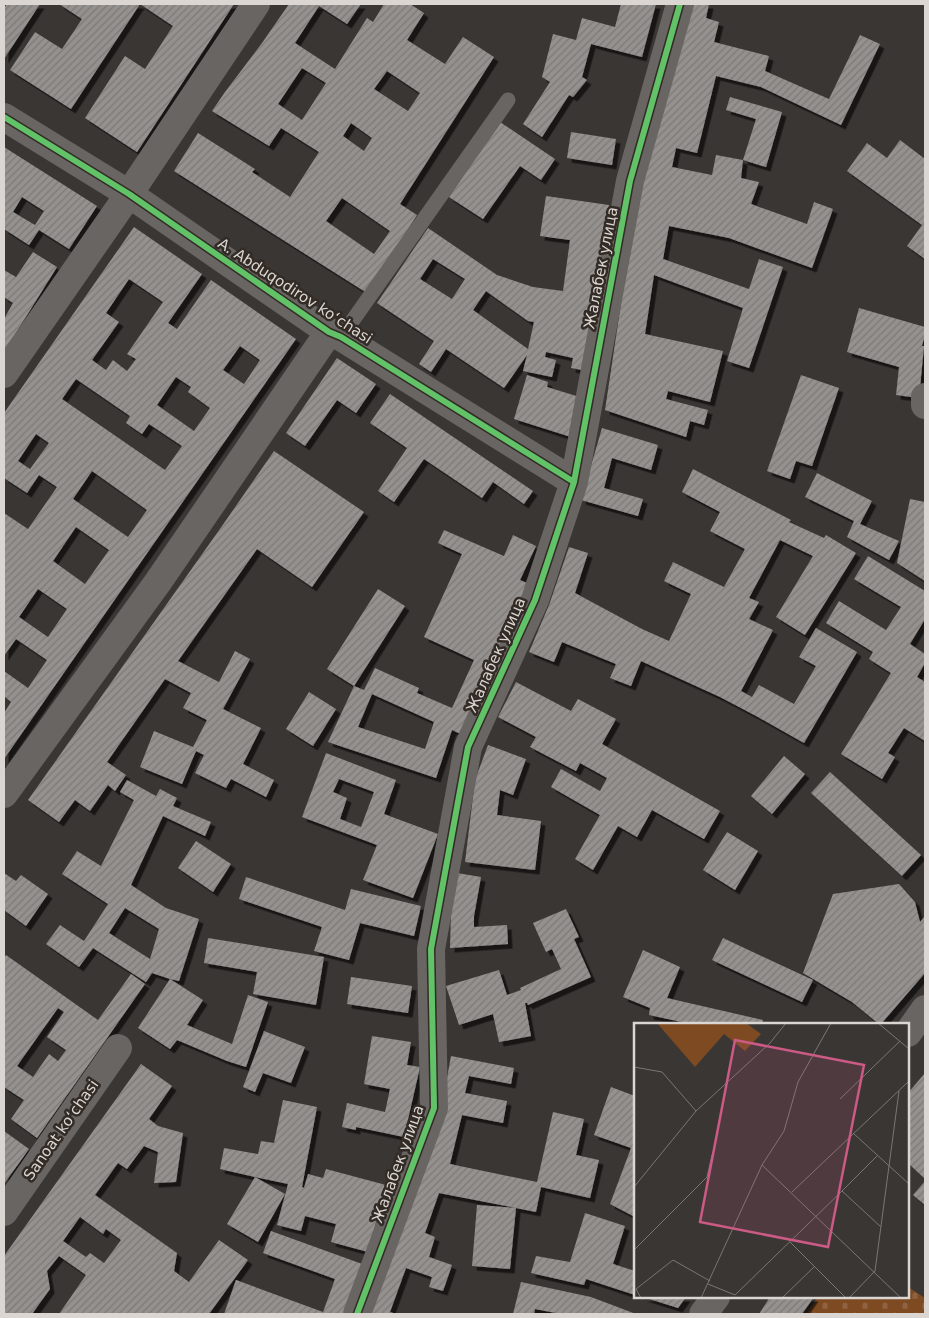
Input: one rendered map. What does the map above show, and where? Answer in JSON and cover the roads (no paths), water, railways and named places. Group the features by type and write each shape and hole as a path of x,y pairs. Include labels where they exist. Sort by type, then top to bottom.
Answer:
{"street":[{"path":"4,374 129,194 256,4"},
{"name":"Жалабек улица","path":"357,1314 434,1108 431,949 468,747 535,600 574,482 630,182 680,4"},
{"name":"A. Abduqodirov koʻchasi","path":"4,118 129,194 335,334 574,482"},
{"path":"4,794 335,334"},
{"path":"925,397 925,405"},
{"path":"909,1032 925,1009"},
{"name":"Sanoat koʻchasi","path":"4,1212 118,1048"},
{"path":"703,1314 715,1298"}],"lane":[{"path":"335,334 508,100"}]}
